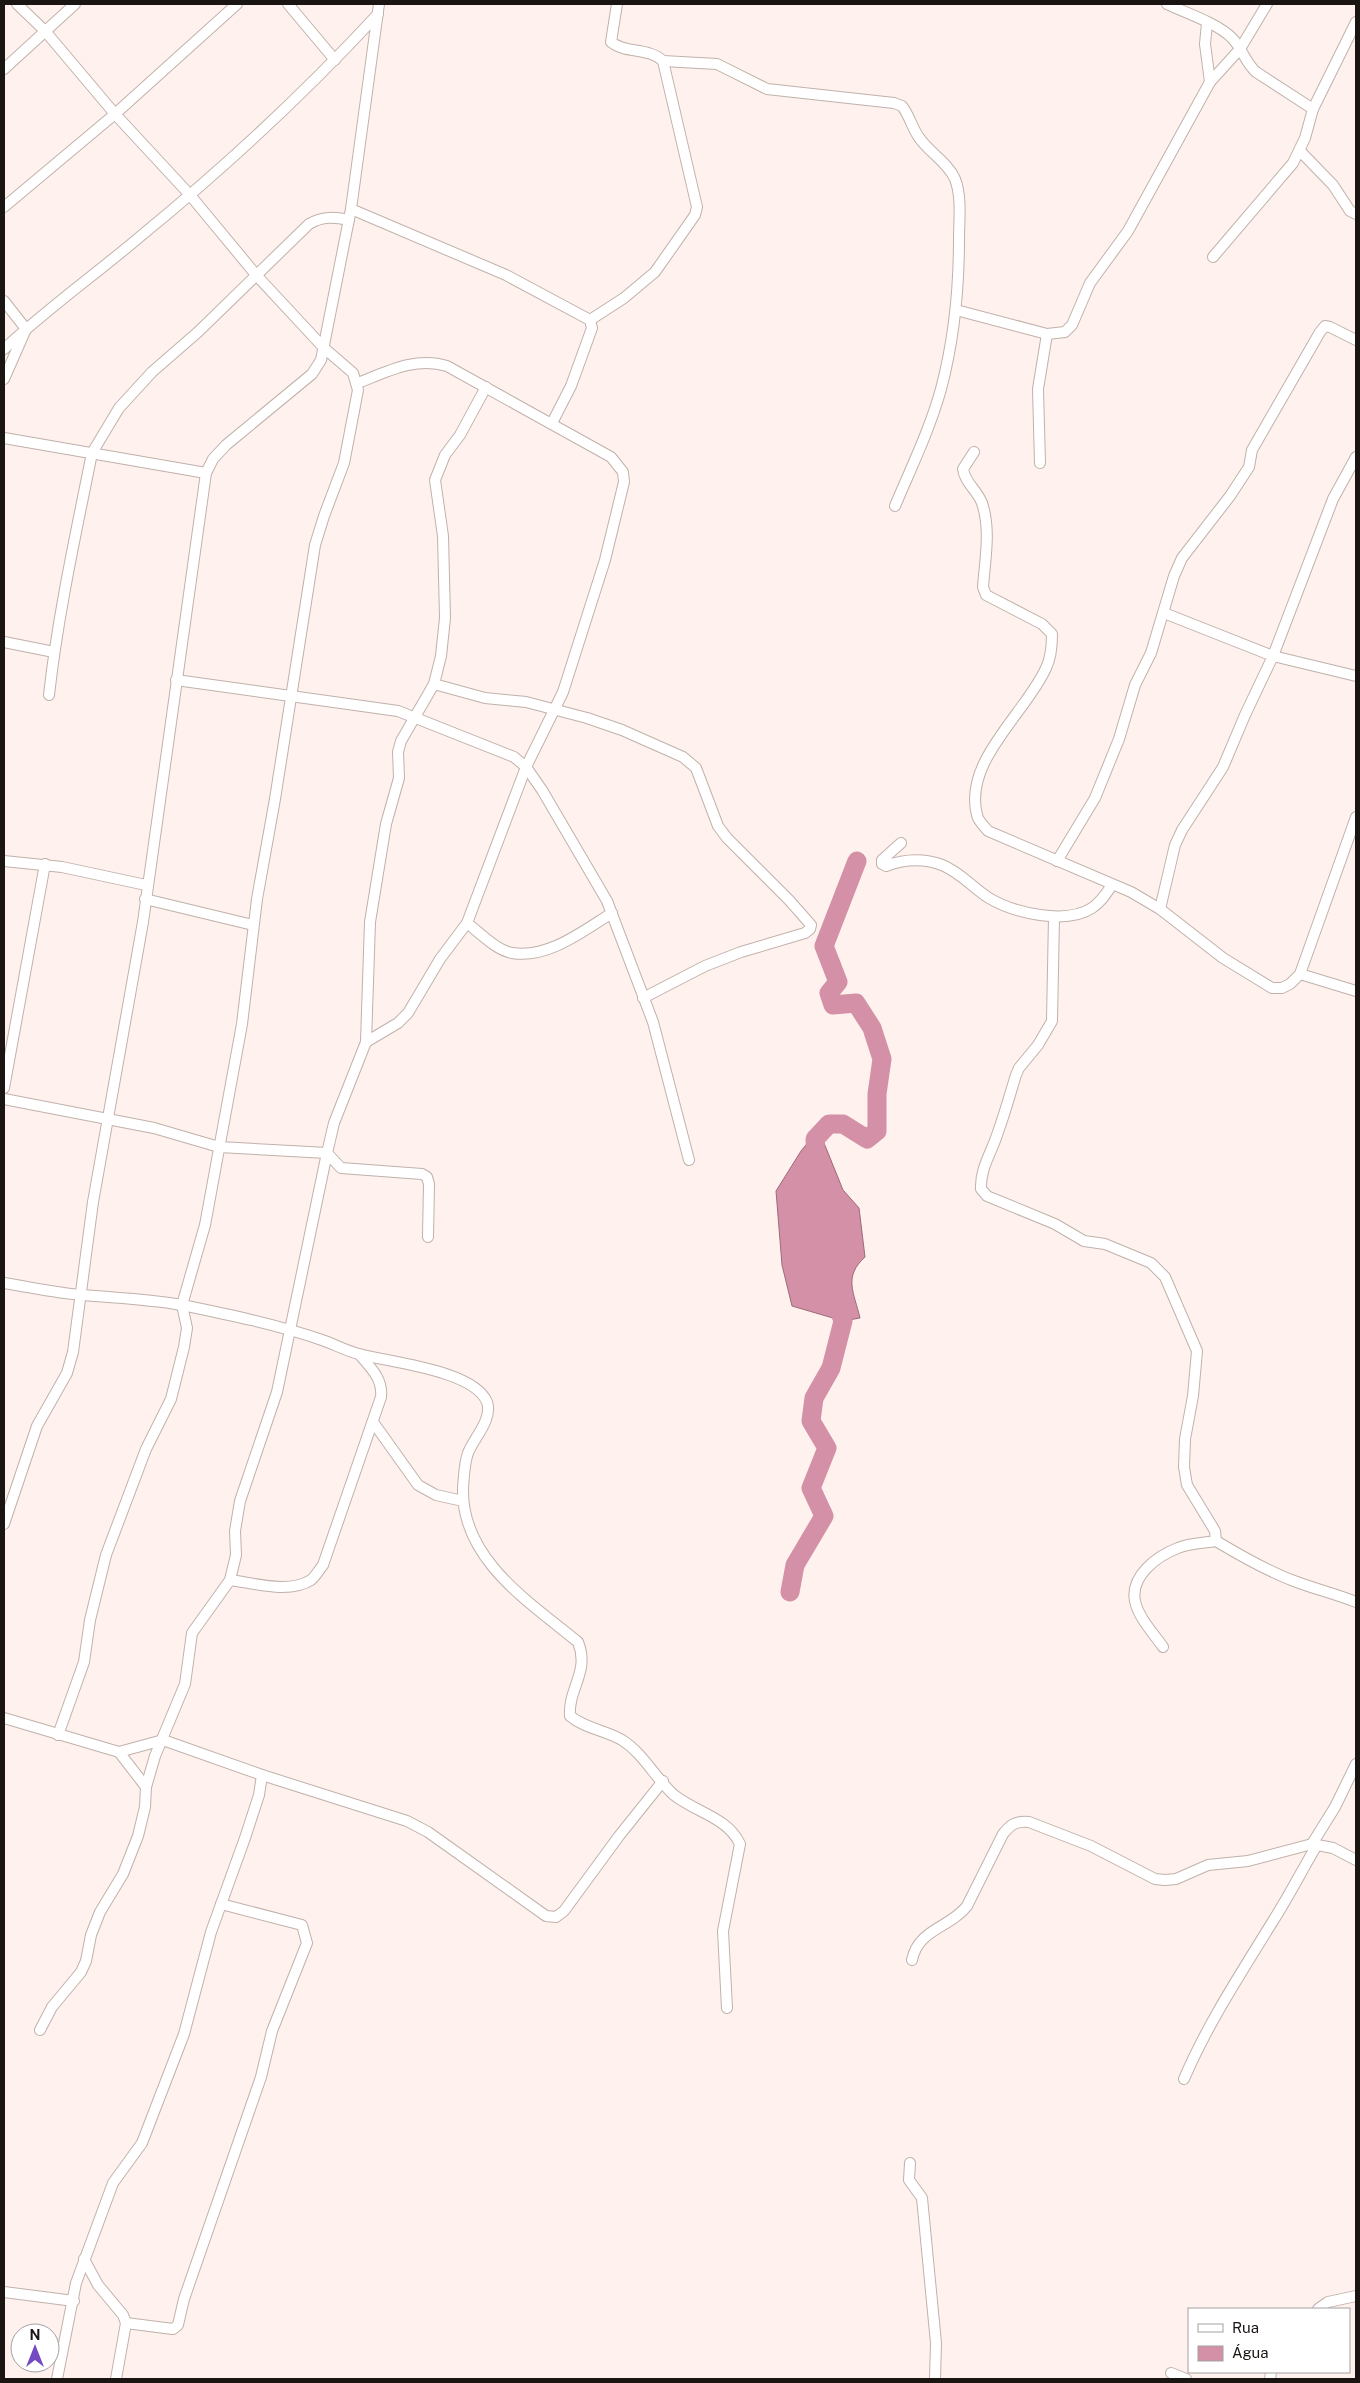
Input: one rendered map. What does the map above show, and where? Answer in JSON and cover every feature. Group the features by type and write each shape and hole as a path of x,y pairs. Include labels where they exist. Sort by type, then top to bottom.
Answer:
{"street":[{"path":"17,4 45,31 115,114 190,195 257,276 324,348 353,373 358,383 344,463 315,545 253,925 242,1024 206,1225 182,1305 187,1328 184,1347 171,1399 146,1449 106,1555 90,1620 84,1662 58,1735"},
{"path":"4,68 75,4"},
{"path":"4,207 115,114 237,4"},
{"path":"288,4 335,60"},
{"path":"590,320 624,298 655,272 696,215 697,207 663,61 657,55 622,48 611,42 617,4"},
{"path":"1167,4 1232,38 1248,65 1313,109"},
{"path":"956,310 1047,334 1065,332 1072,325 1090,283 1128,231 1210,82 1240,49 1267,4"},
{"path":"4,349 26,328 190,195 335,60 378,9"},
{"path":"4,1524 37,1426 67,1372 73,1352 93,1202 145,899 206,473 213,459 226,445 312,374 321,360 350,214 378,9"},
{"path":"1213,257 1293,163 1305,138 1313,109 1356,22"},
{"path":"1208,24 1206,44 1210,82"},
{"path":"663,61 718,64 767,89 894,103 902,106 919,137 950,170 958,191 956,310 940,390 927,430 895,506"},
{"path":"1300,151 1333,185 1350,211 1356,214"},
{"path":"49,695 54,652 92,453 119,408 152,372 198,332 309,224 319,218 350,214 506,276 590,320 592,328 571,386 552,423"},
{"path":"4,302 26,328"},
{"path":"1057,861 1096,798 1119,739 1135,685 1151,653 1174,576 1182,558 1230,496 1248,467 1252,450 1320,332 1325,326 1330,327 1356,340"},
{"path":"4,379 26,328"},
{"path":"1040,463 1038,390 1047,334"},
{"path":"358,383 414,363 433,361 447,366 611,457 623,472 624,482 611,538 588,620 564,692 526,767 467,923 440,959 408,1013 398,1023 366,1042"},
{"path":"40,2030 52,2007 74,1982 84,1966 91,1935 100,1912 123,1874 138,1836 145,1807 146,1786 185,1684 192,1632 230,1580 236,1555 235,1531 240,1501 277,1392 288,1330 326,1153 334,1123 366,1042 370,922 386,824 398,778 400,741 434,684 441,656 445,618 443,536 435,480 445,455 460,435 486,387"},
{"path":"4,438 206,473"},
{"path":"974,452 963,470 965,478 981,500 986,518 988,533 983,587 986,595 1042,624 1052,634 1052,645 1046,668 982,766 975,797 977,817 988,831 1132,892 1160,909 1222,958 1272,988 1282,988 1290,984 1300,974 1356,817"},
{"path":"1160,909 1176,845 1182,830 1223,767 1244,714 1273,656 1333,500 1356,457"},
{"path":"1164,614 1273,656 1356,676"},
{"path":"4,642 54,652"},
{"path":"176,680 376,707 414,716 514,758 526,767 570,836 612,913 653,1022 689,1160"},
{"path":"434,684 485,698 526,702 554,710 622,730 683,757 696,768 718,826 727,838 789,900 811,925 810,929 805,933 740,952 705,966 644,998"},
{"path":"901,843 882,860 882,864 886,866 899,861 913,859 940,864 986,896 1028,913 1054,917 1077,914 1091,909 1102,899 1112,885"},
{"path":"4,861 45,864 146,885"},
{"path":"4,1088 45,864"},
{"path":"145,899 253,925"},
{"path":"467,923 500,948 512,953 529,953 564,943 612,913"},
{"path":"1054,917 1052,1021 1038,1045 1019,1068 1016,1075 998,1134 984,1165 980,1179 981,1189 987,1196 1056,1224 1084,1240 1105,1244 1151,1263 1165,1276 1197,1350 1194,1396 1185,1439 1184,1467 1187,1486 1215,1531 1216,1541"},
{"path":"1300,974 1356,991"},
{"path":"4,1099 108,1118 187,1136 219,1148 326,1153 341,1168 422,1174 427,1177 429,1184 428,1237"},
{"path":"4,1283 81,1295 182,1305 288,1330 359,1354 434,1370 452,1377 481,1393 487,1402 488,1413 468,1454 464,1475 463,1501 471,1531 484,1558 512,1588 578,1642 582,1652 582,1664 579,1680 569,1704 570,1716 580,1725 619,1738 637,1750 673,1794 689,1805 722,1822 734,1832 740,1844 723,1930 727,2008"},
{"path":"230,1580 278,1586 297,1585 312,1580 323,1565 381,1397 382,1387 379,1378 359,1354"},
{"path":"372,1422 418,1485 436,1495 463,1501"},
{"path":"1163,1647 1146,1624 1135,1601 1136,1582 1152,1563 1178,1548 1216,1541 1247,1560 1295,1581 1356,1602"},
{"path":"4,1718 119,1752 163,1740 262,1775 406,1821 428,1832 546,1916 556,1917 564,1911 619,1836 663,1781"},
{"path":"119,1752 146,1786"},
{"path":"1184,2078 1224,1998 1288,1898 1356,1764"},
{"path":"57,2379 74,2301 76,2283 84,2259 114,2183 142,2143 184,2034 221,1904 248,1830 262,1775"},
{"path":"912,1960 914,1949 920,1940 931,1931 959,1915 963,1910 1003,1834 1010,1824 1019,1821 1029,1822 1091,1846 1155,1878 1165,1880 1176,1879 1208,1865 1248,1861 1315,1844 1333,1848 1356,1860"},
{"path":"126,2323 165,2329 174,2329 178,2325 184,2299 261,2078 272,2032 307,1943 302,1924 221,1904"},
{"path":"910,2163 909,2180 922,2198 936,2343 935,2379"},
{"path":"84,2259 98,2285 123,2314 126,2323 116,2379"},
{"path":"4,2292 74,2301"},
{"path":"1319,2308 1328,2302 1356,2296"},
{"path":"1171,2372 1186,2379"}],"water":[{"path":"814,1135 822,1138 843,1190 859,1208 865,1257 854,1271 852,1285 860,1318 843,1321 792,1306 782,1265 776,1191 801,1151"}],"waterway":[{"path":"816,1162 815,1139 829,1124 843,1124 867,1139 877,1131 877,1094 882,1059 872,1028 856,1003 833,1005 829,993 838,982 824,946 857,861"},
{"path":"790,1592 795,1565 824,1516 811,1488 827,1448 811,1421 814,1398 831,1368 843,1321 835,1299"}]}
